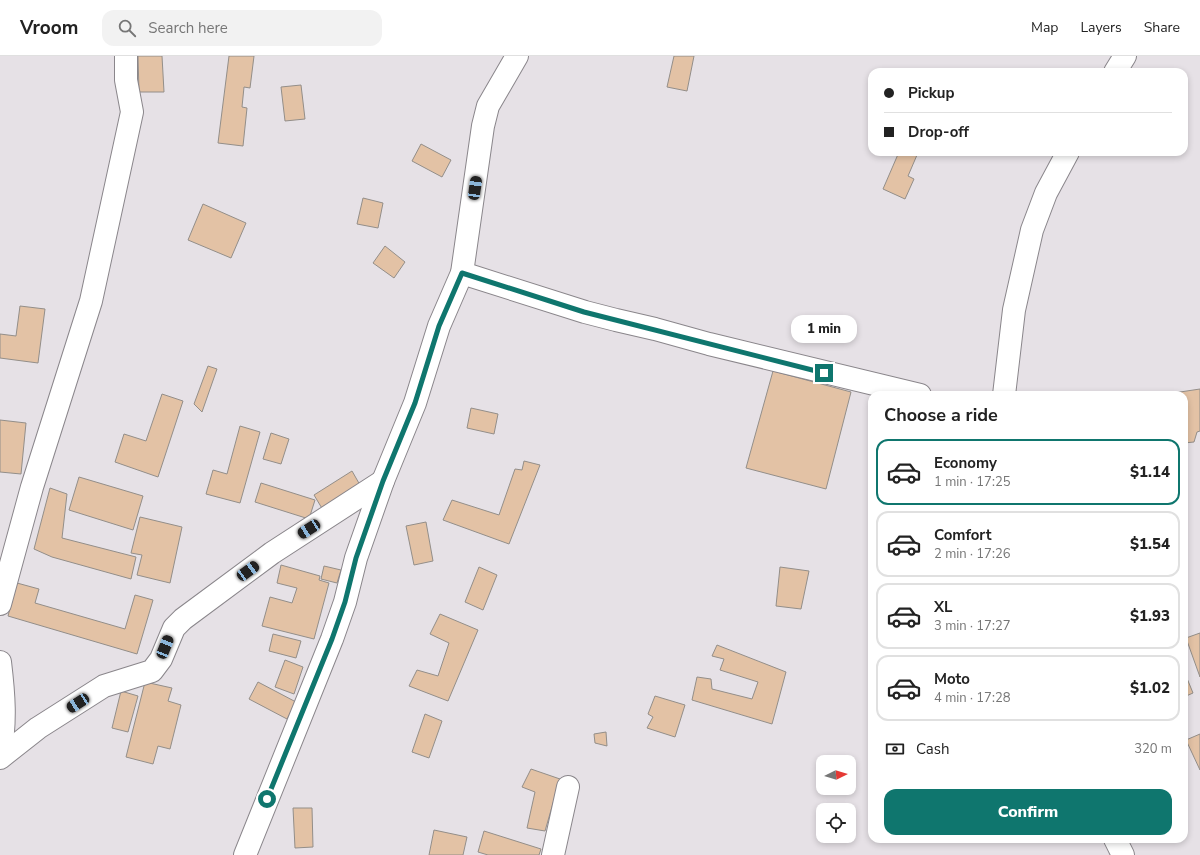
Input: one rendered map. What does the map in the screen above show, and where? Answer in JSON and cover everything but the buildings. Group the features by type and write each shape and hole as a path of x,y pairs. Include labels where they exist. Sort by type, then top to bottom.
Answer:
{"street":[{"path":"0,604 32,487 91,301 132,112 126,80 126,56"},
{"path":"245,855 332,639 345,602 356,558 383,481 415,403 439,326 462,273 483,126 488,106 517,56"},
{"path":"1118,68 1125,56"},
{"path":"1004,391 1014,310 1032,230 1046,193 1066,156"},
{"path":"462,273 609,319 655,329 683,338 903,391"},
{"path":"0,757 38,728 104,686 152,671 161,658 174,628 183,619 272,553 383,481"},
{"path":"0,669 4,725 0,757"},
{"path":"553,855 568,787"},
{"path":"1117,843 1123,855"}],"route":[{"path":"267,799 332,639 345,602 356,558 383,481 415,403 439,326 462,273 584,312 824,373"}]}
